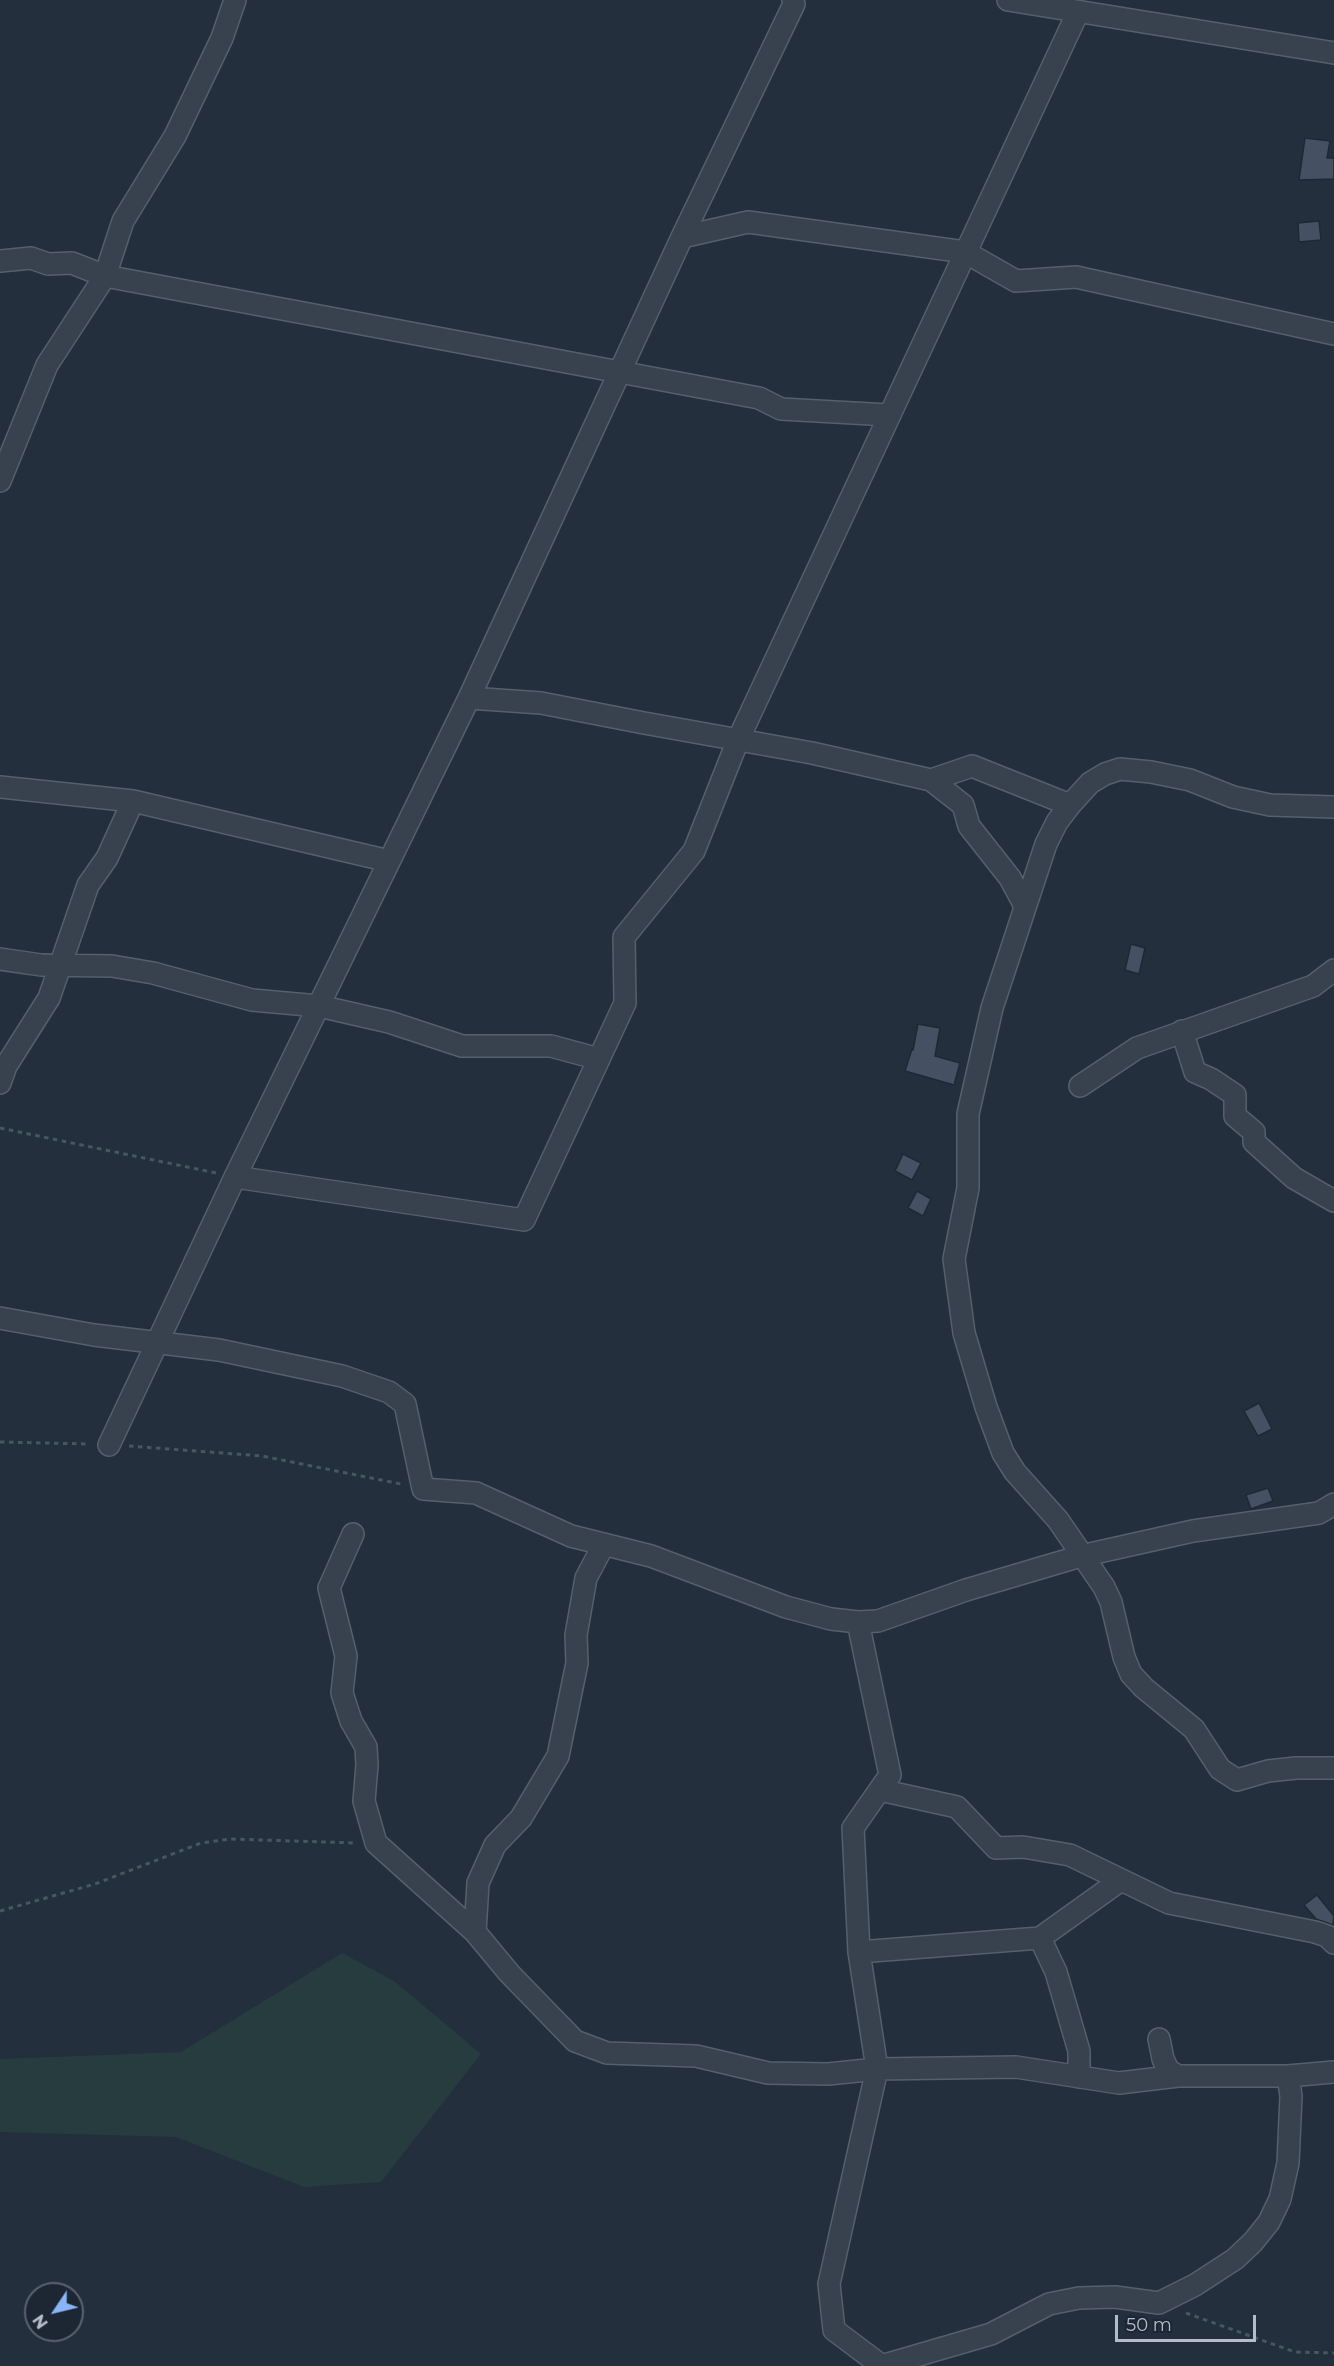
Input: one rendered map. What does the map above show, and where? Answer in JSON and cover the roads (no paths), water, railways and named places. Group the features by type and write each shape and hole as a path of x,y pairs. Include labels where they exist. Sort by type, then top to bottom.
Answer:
{"street":[{"path":"0,480 47,365 105,276 123,221 175,136 222,38 235,0"},
{"path":"109,1445 235,1177 469,698 682,237 794,4 793,0"},
{"path":"1008,0 1046,3 1078,12 1334,53"},
{"path":"235,1177 524,1220 625,1004 624,937 694,851 738,740 1078,12"},
{"path":"682,237 748,222 965,252 1016,280 1076,277 1334,334"},
{"path":"0,261 31,258 48,264 72,263 105,276 759,398 782,409 889,415"},
{"path":"469,698 541,703 812,753 931,780 963,805 969,826 1010,878 1025,906"},
{"path":"931,780 972,766 1070,805"},
{"path":"1334,807 1270,805 1233,797 1190,780 1152,772 1120,769 1105,774 1090,783 1070,805 1056,822 1046,844 992,1008 968,1114 968,1188 954,1259 955,1280 964,1333 986,1407 1003,1453 1015,1472 1058,1520 1104,1587 1112,1602 1124,1658 1131,1674 1144,1688 1194,1730 1220,1769 1237,1780 1296,1768 1334,1768"},
{"path":"0,787 133,801 389,861"},
{"path":"0,1083 6,1066 49,998 88,885 107,858 133,801"},
{"path":"0,959 59,966 112,966 153,973 252,1000 319,1006 389,1022 462,1046 552,1046 599,1059"},
{"path":"1080,1086 1137,1048 1313,986 1334,970"},
{"path":"1182,1031 1195,1072 1211,1079 1235,1095 1235,1116 1254,1132 1254,1142 1294,1178 1334,1201"},
{"path":"0,1318 158,1343 219,1350 318,1371 389,1392 405,1404 416,1445 423,1489 476,1493 571,1536 682,1566 720,1583 786,1607 831,1619 858,1622 878,1621 966,1590 1082,1556 1193,1531 1319,1513 1334,1504"},
{"path":"353,1534 329,1588 346,1656 342,1693 351,1721 366,1747 364,1801 375,1843 475,1932 508,1973 575,2041 607,2053 696,2056 768,2073 828,2074 877,2069 1016,2067 1119,2083 1178,2076 1288,2076 1334,2072"},
{"path":"475,1932 478,1883 495,1845 521,1818 558,1756 576,1663 576,1635 586,1578 604,1544"},
{"path":"858,1622 890,1775 854,1828 860,1952 877,2069 830,2284 834,2330 882,2366 991,2334 1049,2304 1079,2298 1115,2297 1159,2303 1195,2285 1235,2259 1253,2242 1269,2222 1280,2199 1288,2163 1292,2096 1288,2076"},
{"path":"880,1790 957,1807 996,1848 1023,1847 1071,1855 1155,1898 1180,1907 1315,1932 1327,1936 1334,1943"},
{"path":"860,1952 1040,1938 1121,1880"},
{"path":"1040,1938 1056,1972 1079,2051 1079,2077"},
{"path":"1159,2039 1168,2070 1178,2076"}]}
